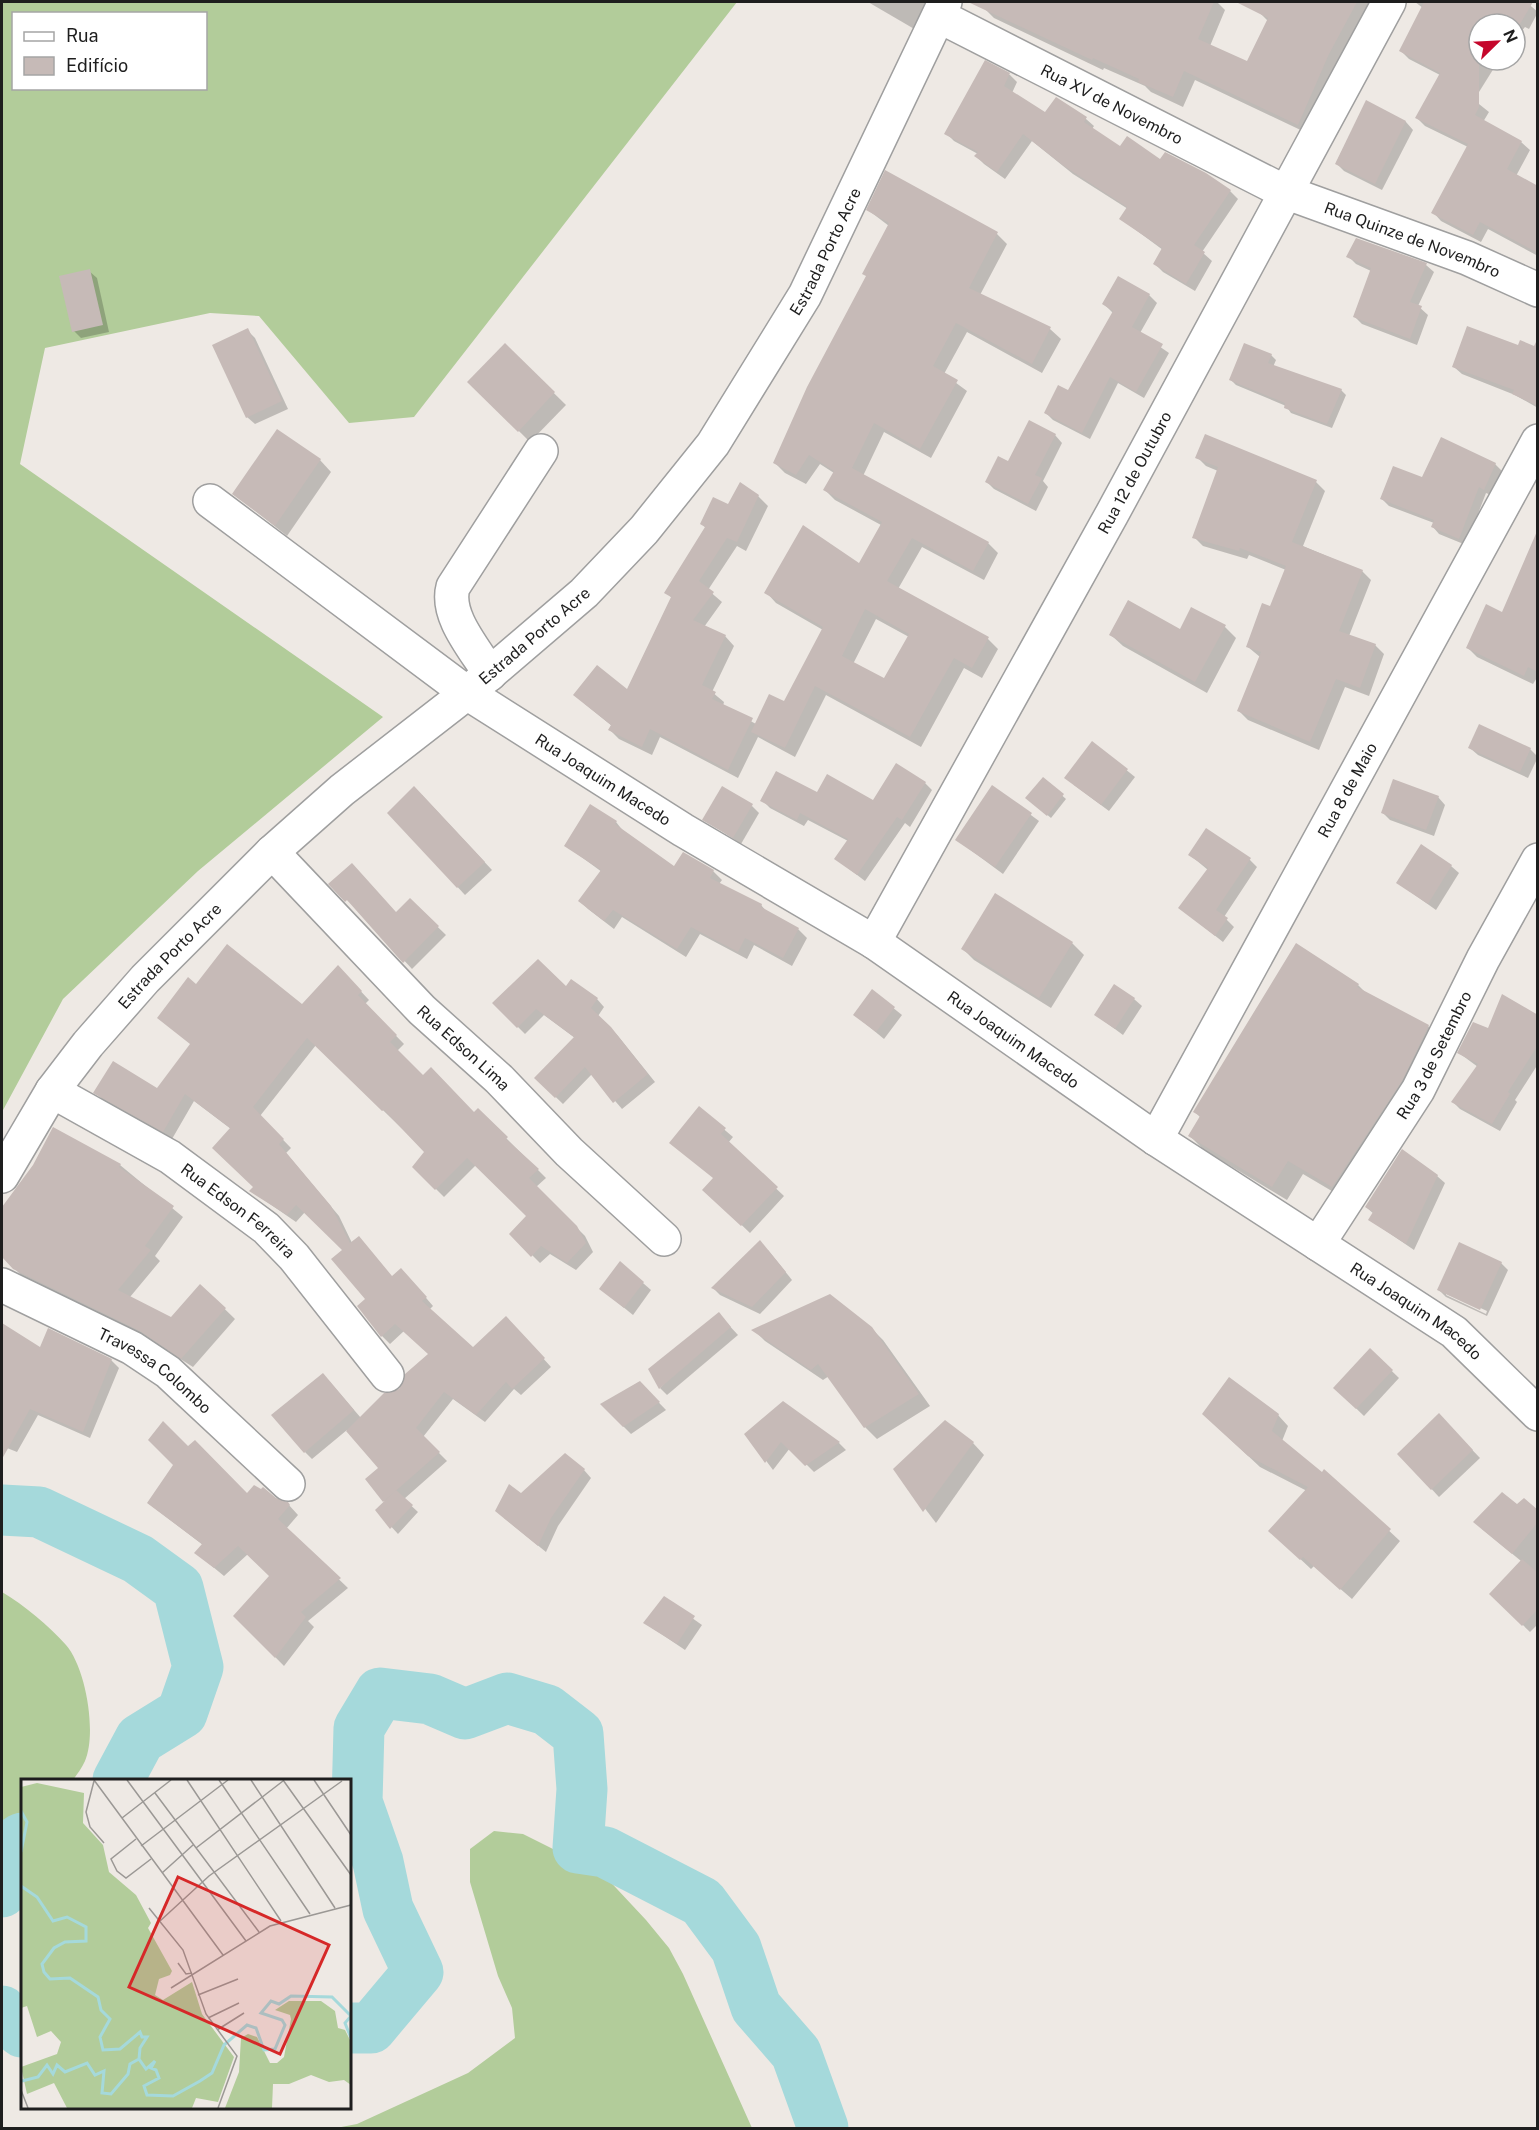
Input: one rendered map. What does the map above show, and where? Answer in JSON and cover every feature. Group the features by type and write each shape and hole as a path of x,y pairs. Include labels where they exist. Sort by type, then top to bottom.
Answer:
{"street":[{"name":"Rua 12 de Outubro","path":"874,942 1117,503 1389,2"},
{"name":"Rua XV de Novembro","path":"942,9 1285,192"},
{"name":"Estrada Porto Acre","path":"2,1176 52,1091 88,1044 138,987 272,852 359,776 478,683 584,593 645,530 713,444 805,295 942,9"},
{"name":"Rua Quinze de Novembro","path":"1285,192 1467,258 1538,290"},
{"name":"Rua 8 de Maio","path":"1155,1139 1538,441"},
{"path":"478,683 453,612 450,599 453,587 541,451"},
{"name":"Rua Joaquim Macedo","path":"210,501 478,683 682,830 874,942 1155,1139 1454,1332 1538,1414"},
{"name":"Rua Edson Lima","path":"272,852 422,1010 499,1079 569,1152 664,1239"},
{"name":"Rua 3 de Setembro","path":"1318,1244 1418,1090 1484,958 1538,860"},
{"name":"Rua Edson Ferreira","path":"52,1091 170,1158 266,1228 294,1257 387,1375"},
{"name":"Travessa Colombo","path":"2,1284 132,1348 168,1372 288,1484"}],"green space":[{"path":"2,2 737,2 414,417 349,423 259,316 210,313 45,348 20,464 383,717 198,871 63,999 2,1112"},
{"path":"2,1592 44,1623 73,1655 88,1701 90,1734 85,1761 74,1779 21,1779 21,1844 2,1861"},
{"path":"494,1831 523,1834 603,1874 646,1920 669,1948 683,1974 752,2128 336,2128 357,2124 468,2073 515,2038 512,2008 498,1976 470,1882 470,1849"}],"building":[{"path":"968,2 1214,2 1198,39 1247,61 1268,18 1236,2 1357,2 1329,54 1298,125 1184,71 1173,97 1138,82 1139,79 1093,58 1092,60"},
{"path":"1424,2 1533,2 1527,12 1467,12 1467,72 1479,72 1479,107 1475,115 1522,141 1507,169 1538,186 1538,253 1480,222 1473,235 1431,213 1468,144 1415,118 1440,73 1399,51"},
{"path":"985,60 1010,73 1004,86 1045,112 1056,97 1087,117 1084,122 1120,146 1127,136 1160,159 1165,152 1206,173 1231,190 1194,245 1205,252 1186,284 1153,264 1162,248 1119,219 1127,207 1064,166 1023,134 997,172 974,156 978,152 944,134"},
{"path":"1366,100 1406,121 1375,184 1335,164"},
{"path":"885,170 998,232 969,288 1051,327 1032,364 956,323 933,366 958,380 920,449 874,423 852,468 989,542 973,571 912,538 887,581 989,637 972,668 954,658 910,737 815,686 785,748 751,732 769,694 784,701 823,627 764,593 803,525 859,563 882,522 823,490 834,471 809,455 796,475 773,463 807,387 866,276 862,274 889,223 866,210","holes":["865,609 909,634 884,678 842,656"]},
{"path":"1356,238 1427,263 1410,302 1422,306 1410,339 1353,317 1371,268 1346,257"},
{"path":"90,269 103,325 72,332 59,276"},
{"path":"1118,276 1150,294 1132,327 1163,344 1136,392 1110,377 1082,433 1044,413 1058,385 1068,390 1113,311 1102,304"},
{"path":"1467,326 1518,345 1520,340 1534,346 1538,338 1538,406 1512,394 1514,390 1452,367"},
{"path":"248,328 282,401 246,418 212,345"},
{"path":"505,343 555,392 518,432 467,382"},
{"path":"1244,343 1272,354 1268,363 1342,389 1327,424 1284,408 1285,403 1229,380"},
{"path":"1029,420 1056,434 1035,475 1042,478 1028,504 985,482 998,456 1008,461"},
{"path":"277,429 321,459 275,526 232,494"},
{"path":"1205,434 1317,480 1292,542 1363,570 1339,631 1376,644 1360,688 1336,679 1310,742 1237,711 1261,652 1246,647 1262,603 1270,606 1286,566 1240,548 1239,551 1192,538 1218,467 1195,458"},
{"path":"1441,437 1496,463 1484,490 1479,487 1459,539 1431,527 1434,520 1380,499 1393,466 1422,477"},
{"path":"740,482 759,495 737,542 727,538 699,581 714,592 693,620 726,635 702,685 716,692 712,699 753,718 728,770 650,729 642,747 608,730 611,725 573,695 597,665 627,689 671,597 664,593 705,527 700,524 713,497 728,504"},
{"path":"1538,529 1538,672 1528,667 1524,676 1466,648 1486,604 1502,612"},
{"path":"1128,600 1180,629 1191,607 1226,625 1195,682 1109,635"},
{"path":"1479,724 1531,748 1520,772 1468,748"},
{"path":"1092,741 1128,769 1101,805 1064,778"},
{"path":"896,763 926,782 902,820 897,817 857,875 834,859 848,839 800,813 797,820 760,801 776,771 817,792 827,774 873,800"},
{"path":"1043,777 1064,794 1047,816 1025,798"},
{"path":"1393,779 1439,796 1426,830 1381,813"},
{"path":"992,785 1032,813 995,867 955,840"},
{"path":"414,786 485,862 457,888 387,813"},
{"path":"722,786 753,804 733,838 702,820"},
{"path":"590,804 617,821 615,824 674,866 683,852 714,870 710,878 762,904 761,907 799,928 783,958 745,938 738,952 691,927 677,949 613,910 604,921 578,901 601,870 564,846"},
{"path":"1206,828 1251,858 1216,910 1228,918 1215,936 1178,908 1208,868 1188,855"},
{"path":"1421,844 1452,865 1428,904 1396,883"},
{"path":"352,863 396,912 410,898 439,926 403,963 347,900 345,902 328,884"},
{"path":"995,893 1073,942 1039,998 961,949"},
{"path":"1296,943 1359,984 1357,987 1429,1025 1402,1081 1332,1187 1288,1161 1272,1187 1188,1136 1200,1116 1193,1112"},
{"path":"227,944 302,1004 338,965 362,991 358,995 397,1035 390,1042 423,1075 431,1067 474,1112 478,1108 508,1137 506,1139 539,1169 529,1178 577,1226 586,1243 567,1263 541,1246 531,1257 509,1234 526,1216 467,1158 435,1190 412,1167 424,1152 384,1110 382,1111 307,1038 284,1067 253,1107 284,1139 279,1144 331,1206 350,1243 359,1236 392,1276 401,1268 427,1297 422,1301 473,1347 506,1316 545,1358 512,1389 506,1382 476,1415 444,1392 416,1428 440,1452 383,1502 365,1479 378,1468 346,1431 384,1393 399,1389 405,1374 428,1354 395,1324 381,1337 357,1306 365,1299 331,1259 342,1250 296,1205 287,1215 249,1191 253,1187 212,1148 230,1128 185,1094 163,1132 93,1093 113,1061 157,1088 190,1044 157,1018 188,977 196,984"},
{"path":"538,959 566,986 571,979 598,998 591,1008 611,1027 648,1074 613,1103 585,1067 555,1098 534,1078 574,1037 536,1009 517,1028 492,1003"},
{"path":"1114,984 1135,998 1115,1029 1094,1015"},
{"path":"872,989 895,1007 876,1032 853,1015"},
{"path":"1502,994 1538,1015 1538,1045 1508,1092 1510,1094 1492,1124 1451,1102 1478,1064 1457,1053 1473,1022 1488,1028"},
{"path":"699,1106 726,1128 721,1134 778,1187 741,1226 702,1190 713,1178 669,1143"},
{"path":"53,1127 121,1164 119,1167 174,1206 145,1246 151,1250 118,1290 171,1317 200,1284 226,1308 181,1359 140,1331 13,1269 2,1257 2,1207 33,1165"},
{"path":"1402,1149 1438,1175 1406,1244 1368,1220 1373,1212 1365,1207"},
{"path":"760,1240 786,1272 752,1307 711,1288"},
{"path":"1459,1242 1502,1262 1480,1310 1437,1290"},
{"path":"620,1261 644,1282 624,1308 599,1289"},
{"path":"830,1294 872,1327 919,1394 864,1428 818,1364 811,1370 751,1330"},
{"path":"719,1312 731,1327 659,1389 648,1369"},
{"path":"2,1323 40,1347 48,1328 112,1359 83,1432 30,1409 2,1459"},
{"path":"1370,1348 1393,1370 1356,1409 1333,1388"},
{"path":"323,1373 354,1410 304,1453 271,1415"},
{"path":"1229,1377 1279,1414 1272,1431 1322,1472 1324,1469 1391,1529 1340,1590 1303,1557 1300,1560 1268,1531 1308,1487 1248,1456 1202,1414"},
{"path":"640,1381 660,1402 623,1427 600,1404"},
{"path":"783,1401 840,1442 805,1466 781,1442 765,1463 744,1434"},
{"path":"1439,1413 1473,1450 1431,1490 1397,1454"},
{"path":"945,1420 974,1442 923,1512 893,1469"},
{"path":"163,1421 188,1446 195,1440 247,1493 254,1485 261,1489 263,1487 276,1498 288,1502 290,1505 278,1519 341,1578 301,1612 306,1617 275,1658 233,1616 269,1576 238,1546 214,1568 194,1553 202,1544 147,1503 173,1465 148,1440"},
{"path":"565,1453 585,1469 551,1518 538,1546 495,1511 509,1484 521,1493"},
{"path":"396,1490 413,1505 390,1529 375,1510"},
{"path":"1502,1492 1517,1504 1524,1498 1538,1510 1538,1522 1512,1554 1473,1522"},
{"path":"1522,1559 1538,1573 1538,1609 1522,1626 1489,1594"},
{"path":"664,1596 695,1616 677,1644 643,1623"}],"waterway":[{"path":"2,1510 39,1512 138,1559 178,1588 198,1667 182,1713 140,1739 119,1779"},
{"path":"351,2028 371,2028 418,1972 388,1909 378,1862 357,1802 359,1728 380,1693 430,1699 465,1714 507,1698 547,1710 578,1734 582,1789 578,1848 605,1852 702,1902 736,1948 756,2007 796,2053 823,2128"},
{"path":"2,1851 21,1839"},
{"path":"2,1873 2,1892"},
{"path":"2,2011 5,2018 21,2031"}]}
